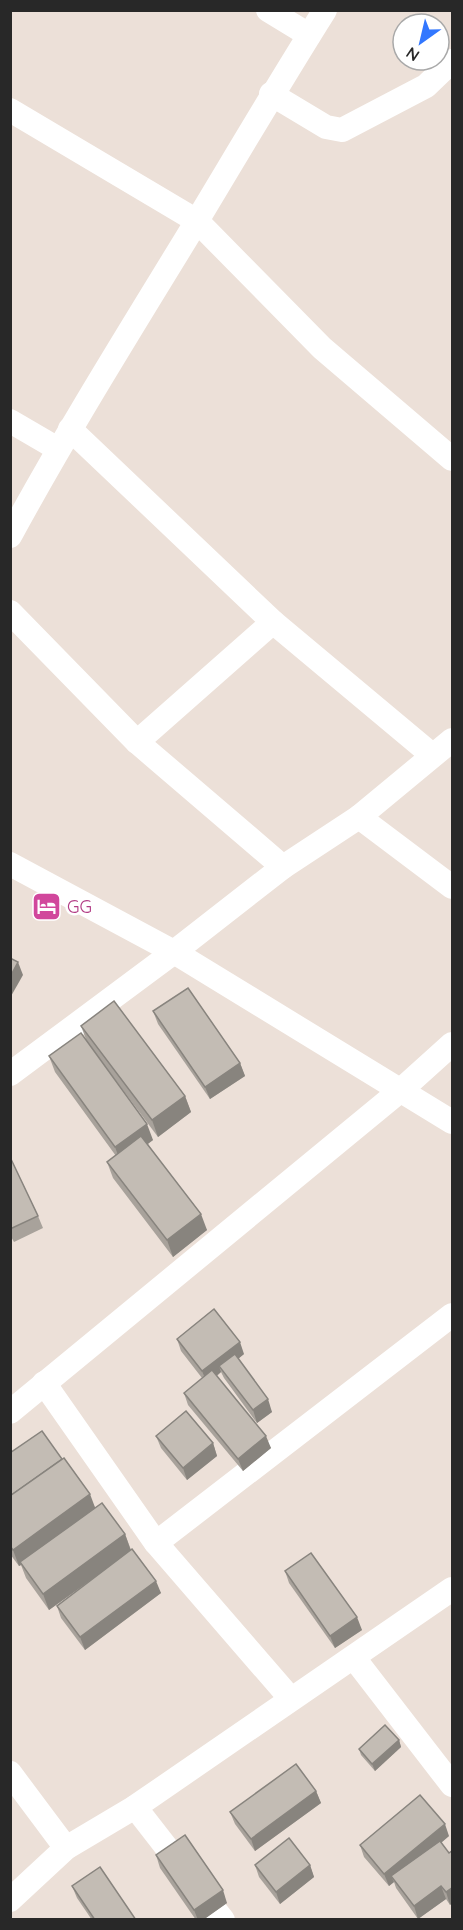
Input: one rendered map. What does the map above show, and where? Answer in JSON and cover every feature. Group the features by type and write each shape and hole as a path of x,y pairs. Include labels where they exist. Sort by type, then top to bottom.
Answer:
{"street":[{"path":"268,10 309,35"},
{"path":"10,536 64,439 325,10"},
{"path":"272,94 326,127 342,130 426,86 453,61"},
{"path":"10,110 197,221 322,348 453,459"},
{"path":"10,421 64,439 166,518 273,622 432,755"},
{"path":"10,612 137,742 283,867"},
{"path":"137,742 273,622"},
{"path":"10,1074 174,952 283,867 359,818 432,755 453,740"},
{"path":"359,818 453,887"},
{"path":"10,864 174,952 453,1122"},
{"path":"10,1412 401,1090 453,1044"},
{"path":"156,1543 453,1315"},
{"path":"44,1383 156,1543 291,1699"},
{"path":"10,1900 66,1848 135,1807 453,1589"},
{"path":"354,1658 453,1785"},
{"path":"10,1773 66,1848"},
{"path":"135,1807 223,1920"}],"building":[{"path":"10,958 18,962 10,977"},
{"path":"188,988 240,1063 205,1087 153,1011"},
{"path":"114,1001 185,1096 152,1120 81,1026"},
{"path":"81,1033 147,1124 115,1147 49,1056"},
{"path":"141,1136 201,1214 167,1240 107,1162"},
{"path":"10,1157 38,1216 10,1229"},
{"path":"214,1309 240,1342 202,1371 177,1339"},
{"path":"235,1354 268,1399 253,1410 219,1366"},
{"path":"212,1370 266,1436 238,1459 184,1393"},
{"path":"186,1411 213,1443 183,1468 156,1436"},
{"path":"42,1431 62,1459 10,1496 10,1453"},
{"path":"64,1458 90,1494 13,1550 10,1546 10,1496"},
{"path":"102,1503 125,1534 43,1594 20,1562"},
{"path":"132,1549 156,1581 80,1637 57,1606"},
{"path":"311,1553 357,1617 330,1636 285,1571"},
{"path":"385,1725 399,1740 372,1764 359,1749"},
{"path":"296,1764 316,1791 251,1839 230,1812"},
{"path":"420,1795 445,1824 384,1874 360,1845"},
{"path":"185,1835 223,1890 194,1910 156,1855"},
{"path":"289,1838 310,1865 276,1892 255,1865"},
{"path":"440,1841 449,1853 453,1850 453,1887 446,1892 441,1886 414,1906 391,1876"},
{"path":"100,1867 136,1920 95,1920 72,1886"}],"place":[{"name":"GG","path":"46,906"}]}
